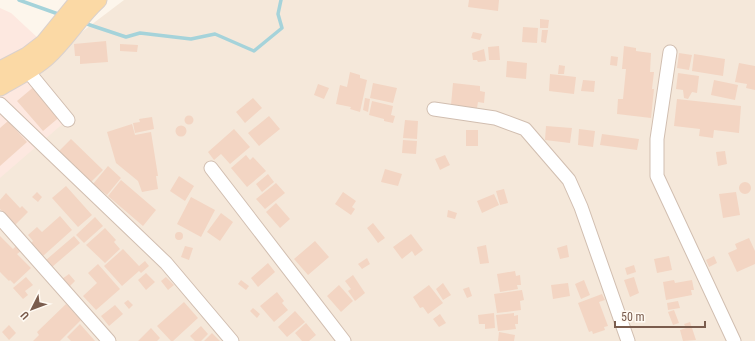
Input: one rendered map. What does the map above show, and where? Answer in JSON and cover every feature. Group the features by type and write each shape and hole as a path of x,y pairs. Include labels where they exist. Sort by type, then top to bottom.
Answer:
{"main road":[{"path":"0,70 46,58 79,6 98,0"},
{"path":"0,87 23,65"}],"street":[{"path":"670,52 657,139 657,176 734,341"},
{"path":"23,65 68,120"},
{"path":"0,104 166,263 232,341"},
{"path":"434,109 495,118 525,130 569,180 581,207 628,341"},
{"path":"211,168 344,341"},
{"path":"0,218 110,341"}],"shaded area":[{"path":"124,0 755,0 755,341 0,341 0,94"},
{"path":"0,8 11,13 40,40 23,55 73,115 0,178"}],"building":[{"path":"469,0 499,0 498,11 468,7"},
{"path":"540,19 549,20 548,28 540,28"},
{"path":"523,27 538,28 537,43 522,42"},
{"path":"542,30 548,30 546,43 541,42"},
{"path":"473,32 482,34 480,40 471,38"},
{"path":"106,41 108,62 80,64 80,56 75,56 74,44"},
{"path":"120,44 138,45 137,52 120,51"},
{"path":"499,46 500,60 489,60 488,47"},
{"path":"624,46 636,48 636,51 651,53 650,72 654,72 652,89 654,89 651,118 617,114 618,99 623,99 626,69 622,69"},
{"path":"484,49 486,61 478,62 477,60 473,60 472,53"},
{"path":"679,53 692,55 689,70 677,68"},
{"path":"694,54 725,59 723,76 692,71"},
{"path":"611,56 618,57 617,66 610,65"},
{"path":"507,61 527,63 526,79 506,77"},
{"path":"739,63 755,66 755,90 746,88 747,84 735,82"},
{"path":"559,65 565,66 564,74 558,74"},
{"path":"350,72 360,75 360,78 367,80 360,112 350,109 351,107 336,104 340,85 347,87"},
{"path":"678,73 699,76 697,93 692,92 688,99 684,98 683,90 676,89"},
{"path":"550,74 576,77 574,94 549,91"},
{"path":"583,80 595,81 594,92 581,91"},
{"path":"714,80 738,85 735,100 711,95"},
{"path":"373,83 397,88 393,103 370,98"},
{"path":"453,83 480,86 480,91 485,92 484,103 478,102 477,108 451,105"},
{"path":"318,84 329,88 324,99 314,95"},
{"path":"36,85 62,115 43,131 17,101"},
{"path":"253,98 262,108 245,123 236,112"},
{"path":"365,98 370,99 368,112 363,110"},
{"path":"677,99 741,106 739,133 714,130 713,138 699,136 700,129 674,126"},
{"path":"372,101 393,106 391,115 395,116 393,123 369,115"},
{"path":"189,115 194,120 189,125 184,120"},
{"path":"269,116 280,129 259,146 248,133"},
{"path":"152,117 154,129 135,133 133,123 140,122 139,119"},
{"path":"405,120 418,121 417,139 403,138"},
{"path":"8,121 27,142 0,166 0,128"},
{"path":"132,124 135,135 151,132 158,176 156,176 158,189 142,192 138,181 116,163 107,132"},
{"path":"179,126 183,126 185,127 185,135 179,136 176,133 176,129"},
{"path":"546,126 572,128 570,143 545,140"},
{"path":"234,129 250,147 230,164 221,154 214,160 208,152"},
{"path":"579,129 595,131 593,147 578,145"},
{"path":"466,130 478,130 478,146 466,146"},
{"path":"602,134 639,139 637,150 600,145"},
{"path":"71,139 103,170 91,182 59,151"},
{"path":"403,140 417,141 416,154 402,153"},
{"path":"725,151 727,164 718,166 716,152"},
{"path":"246,155 250,160 253,157 266,171 247,187 231,168"},
{"path":"445,155 450,165 440,170 435,159"},
{"path":"108,166 121,178 107,195 93,184"},
{"path":"385,169 402,174 398,186 381,182"},
{"path":"268,174 274,182 262,192 256,184"},
{"path":"179,176 194,186 185,201 170,191"},
{"path":"121,180 156,210 143,226 108,196"},
{"path":"743,182 747,182 751,188 747,194 743,194 739,190 739,186"},
{"path":"276,183 285,193 265,209 256,199"},
{"path":"66,186 92,215 78,227 52,198"},
{"path":"504,189 508,203 500,205 496,191"},
{"path":"37,192 42,197 38,202 32,197"},
{"path":"343,192 356,201 352,207 355,209 351,215 335,204"},
{"path":"736,192 740,215 723,218 719,194"},
{"path":"6,193 20,208 22,206 28,212 14,226 1,213 3,212 0,209 0,200"},
{"path":"494,194 499,205 482,213 477,201"},
{"path":"191,197 215,210 201,237 177,224"},
{"path":"276,203 290,219 280,228 266,212"},
{"path":"448,210 457,213 455,219 447,217"},
{"path":"221,213 233,222 220,241 207,232"},
{"path":"60,216 72,230 43,256 31,243 33,241 28,235 37,227 42,232"},
{"path":"95,217 103,226 84,243 76,235"},
{"path":"373,223 385,238 378,243 367,228"},
{"path":"105,228 116,240 114,242 120,249 105,263 86,245"},
{"path":"177,232 181,232 183,236 181,240 177,240 175,238 175,234"},
{"path":"411,234 423,250 415,256 412,251 402,259 393,247"},
{"path":"0,236 13,249 16,246 21,251 17,254 31,268 14,284 0,272"},
{"path":"74,236 80,243 52,267 46,260"},
{"path":"749,238 755,251 755,264 737,272 728,253 737,249 735,244"},
{"path":"315,241 329,257 308,275 294,259"},
{"path":"486,245 489,263 480,264 477,247"},
{"path":"567,245 569,257 560,259 557,248"},
{"path":"185,246 193,248 189,260 181,257"},
{"path":"123,249 139,266 145,261 149,266 141,273 139,271 122,286 104,266"},
{"path":"669,256 672,270 657,273 654,259"},
{"path":"714,256 717,263 709,267 706,260"},
{"path":"367,258 370,264 362,269 358,264"},
{"path":"268,263 275,272 258,287 251,278"},
{"path":"98,264 120,289 96,310 83,296 97,283 88,273"},
{"path":"634,265 636,272 627,275 625,268"},
{"path":"515,271 516,276 520,275 521,285 517,285 518,289 500,292 497,274"},
{"path":"146,273 155,282 146,290 138,280"},
{"path":"69,274 75,281 69,287 62,279"},
{"path":"353,275 365,293 355,301 348,291 351,289 345,281"},
{"path":"26,277 33,285 25,291 28,295 23,299 13,288"},
{"path":"166,277 174,285 168,290 161,281"},
{"path":"634,277 639,293 630,297 624,280"},
{"path":"241,280 249,286 246,290 238,284"},
{"path":"584,280 590,295 581,299 575,284"},
{"path":"674,280 675,283 692,280 694,290 691,290 692,295 666,300 663,282"},
{"path":"443,283 451,295 443,300 436,289"},
{"path":"568,283 570,296 553,299 551,285"},
{"path":"339,285 353,301 341,312 327,296"},
{"path":"429,285 443,303 428,314 423,307 420,308 413,297"},
{"path":"469,287 472,296 467,298 463,289"},
{"path":"522,290 524,300 520,301 521,310 497,313 494,294"},
{"path":"277,292 284,301 282,303 288,310 274,322 260,306"},
{"path":"602,294 605,300 599,302 608,326 604,327 605,330 593,334 592,331 589,332 578,303"},
{"path":"128,300 133,305 129,309 124,303"},
{"path":"678,301 680,308 668,310 667,303"},
{"path":"184,302 198,318 173,341 171,341 157,326"},
{"path":"66,304 81,320 60,341 33,341 39,335 37,332"},
{"path":"115,305 123,314 109,326 101,316"},
{"path":"253,308 260,314 257,318 250,311"},
{"path":"674,310 679,323 673,325 668,312"},
{"path":"295,311 305,322 287,337 278,327"},
{"path":"494,313 495,328 485,329 485,324 479,324 478,315"},
{"path":"514,313 514,316 518,315 518,324 515,324 516,329 498,331 496,315"},
{"path":"440,314 446,323 439,327 433,319"},
{"path":"690,322 696,340 683,341 680,330 686,328 684,324"},
{"path":"306,323 316,335 309,341 302,341 295,333"},
{"path":"80,324 95,341 71,341 67,337"},
{"path":"9,325 16,333 9,340 2,332"},
{"path":"201,326 208,334 201,341 195,341 190,336"},
{"path":"151,328 160,338 157,341 138,341"},
{"path":"499,332 515,335 514,341 498,341"},
{"path":"212,333 220,341 204,341"}],"waterway":[{"path":"19,0 61,15"},
{"path":"84,23 126,37 140,33 191,39 215,34 254,51 282,28 278,14 281,0"}]}
